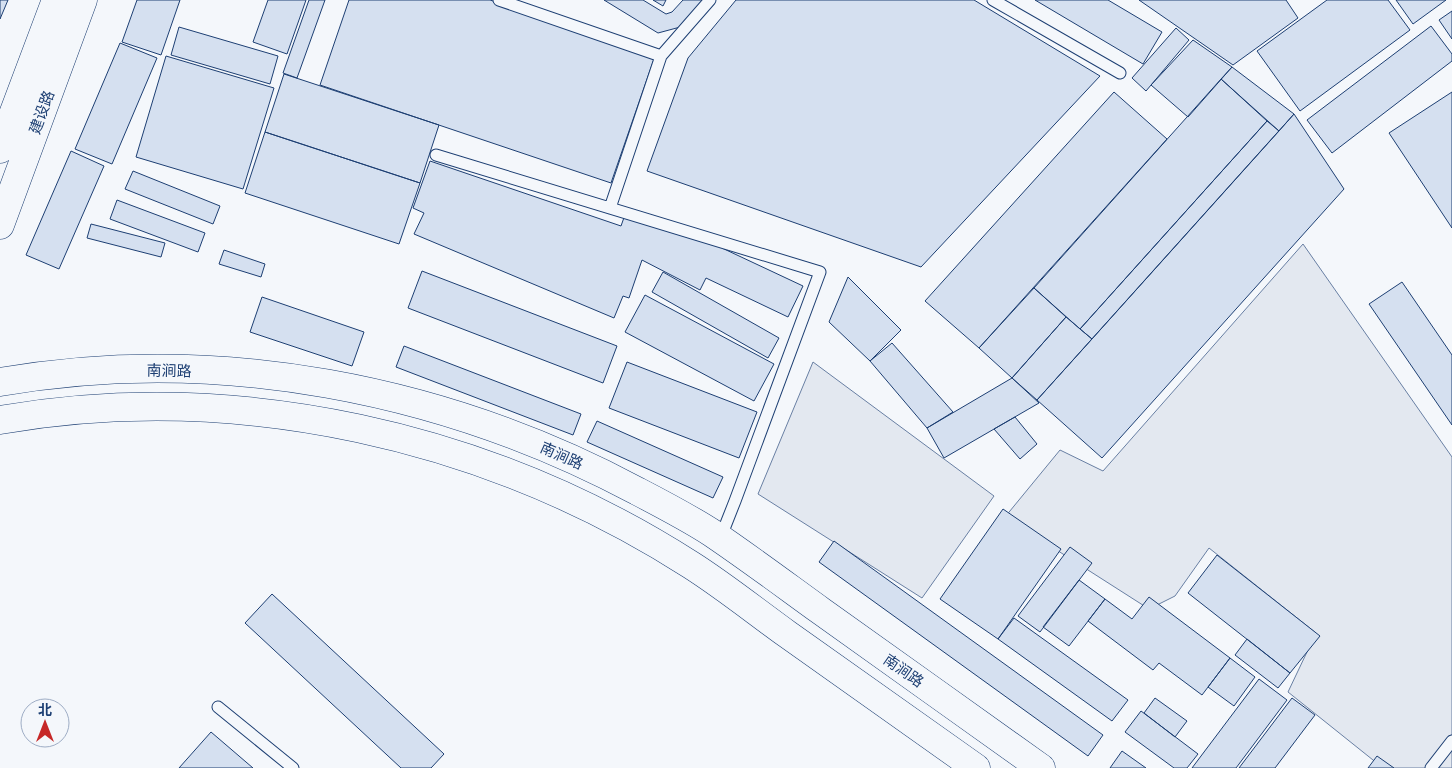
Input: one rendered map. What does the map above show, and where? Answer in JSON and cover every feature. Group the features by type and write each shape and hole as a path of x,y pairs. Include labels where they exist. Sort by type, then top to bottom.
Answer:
{"main road":[{"name":"建设路","path":"0,149 56,0"},
{"name":"建设路","path":"0,225 83,0"},
{"name":"南涧路","path":"0,382 68,373 177,369 287,377 359,390 449,412 502,430 555,450 631,488 703,528 1042,768"},
{"path":"0,420 124,407 229,409 334,423 438,448 489,466 589,508 690,565 976,768"}],"lane":[{"path":"499,0 661,56"},
{"path":"610,208 661,56 710,0"},
{"path":"993,0 1120,73"},
{"path":"436,156 820,272 720,539"},
{"path":"218,707 293,768"},
{"path":"1431,768 1452,741"}],"shaded area":[{"path":"1303,244 1452,457 1452,768 1383,768 1288,692 1316,633 1209,548 1175,596 1149,609 1005,517 1060,450 1103,471"},
{"path":"813,362 994,496 922,598 758,494"}],"building":[{"path":"0,0 8,0 0,19"},
{"path":"137,0 180,0 161,55 122,42"},
{"path":"268,0 306,0 287,54 253,42"},
{"path":"309,0 325,0 297,78 283,73"},
{"path":"349,0 490,0 655,56 611,183 320,85"},
{"path":"604,0 643,0 666,14 672,12 683,0 708,0 684,26 658,33"},
{"path":"653,0 666,0 663,6"},
{"path":"736,0 974,0 1100,76 921,267 647,171 688,58"},
{"path":"1035,0 1108,0 1162,32 1143,64"},
{"path":"1139,0 1286,0 1298,18 1233,65"},
{"path":"1327,0 1388,0 1410,30 1300,111 1257,51"},
{"path":"1396,0 1446,0 1413,24"},
{"path":"1452,11 1452,39 1439,20"},
{"path":"1431,26 1452,54 1452,61 1332,153 1307,120"},
{"path":"179,27 278,56 270,84 171,55"},
{"path":"1176,28 1189,40 1146,91 1132,78"},
{"path":"1193,40 1232,67 1188,117 1151,85"},
{"path":"120,43 157,58 112,164 75,149"},
{"path":"166,56 274,88 243,189 136,157"},
{"path":"1232,67 1294,114 1279,131 1221,79"},
{"path":"284,74 439,125 420,183 265,132"},
{"path":"1221,79 1267,121 1080,329 1034,288"},
{"path":"1114,92 1167,139 979,348 925,301"},
{"path":"1452,92 1452,228 1389,133"},
{"path":"1294,114 1344,189 1102,458 1037,400"},
{"path":"1267,121 1279,131 1092,339 1080,329"},
{"path":"265,132 420,183 399,244 245,193"},
{"path":"71,151 104,166 59,269 26,255"},
{"path":"430,161 621,226 627,209 723,242 722,248 803,286 788,317 706,278 700,290 642,260 629,298 623,296 614,318 414,234 424,213 413,208"},
{"path":"133,171 220,206 213,224 125,189"},
{"path":"117,200 205,233 198,252 110,219"},
{"path":"91,224 165,243 161,257 87,238"},
{"path":"224,250 265,264 261,277 219,264"},
{"path":"422,271 617,346 603,383 408,308"},
{"path":"663,272 779,338 768,358 652,292"},
{"path":"848,277 901,330 870,361 829,322"},
{"path":"1402,282 1452,355 1452,425 1369,304"},
{"path":"1034,288 1066,317 1012,378 979,348"},
{"path":"645,295 774,364 754,401 625,332"},
{"path":"262,297 364,332 352,366 250,332"},
{"path":"1066,317 1092,339 1037,400 1012,378"},
{"path":"892,343 953,412 927,428 870,361"},
{"path":"404,346 581,414 573,435 396,367"},
{"path":"627,362 757,412 739,458 609,408"},
{"path":"1012,378 1039,403 944,458 927,428"},
{"path":"1015,417 1037,444 1020,459 994,429"},
{"path":"597,421 723,477 713,498 587,442"},
{"path":"1003,509 1061,549 998,639 940,599"},
{"path":"834,541 1103,735 1088,756 819,562"},
{"path":"1070,547 1092,563 1040,632 1018,616"},
{"path":"1217,555 1320,636 1290,673 1188,593"},
{"path":"1079,580 1105,599 1069,646 1043,627"},
{"path":"272,594 444,754 431,768 401,768 245,623"},
{"path":"1149,597 1230,658 1202,695 1159,663 1153,670 1088,621 1105,599 1132,619"},
{"path":"1014,618 1128,700 1112,721 998,639"},
{"path":"1247,639 1290,673 1278,688 1235,655"},
{"path":"1230,658 1255,677 1234,706 1208,687"},
{"path":"1259,679 1287,700 1236,768 1192,768"},
{"path":"1155,698 1187,721 1175,737 1144,713"},
{"path":"1292,698 1315,715 1275,768 1239,768"},
{"path":"1141,711 1198,754 1187,768 1174,768 1125,732"},
{"path":"211,732 253,768 179,768"},
{"path":"1122,751 1146,768 1110,768"},
{"path":"1377,756 1394,768 1368,768"}]}
